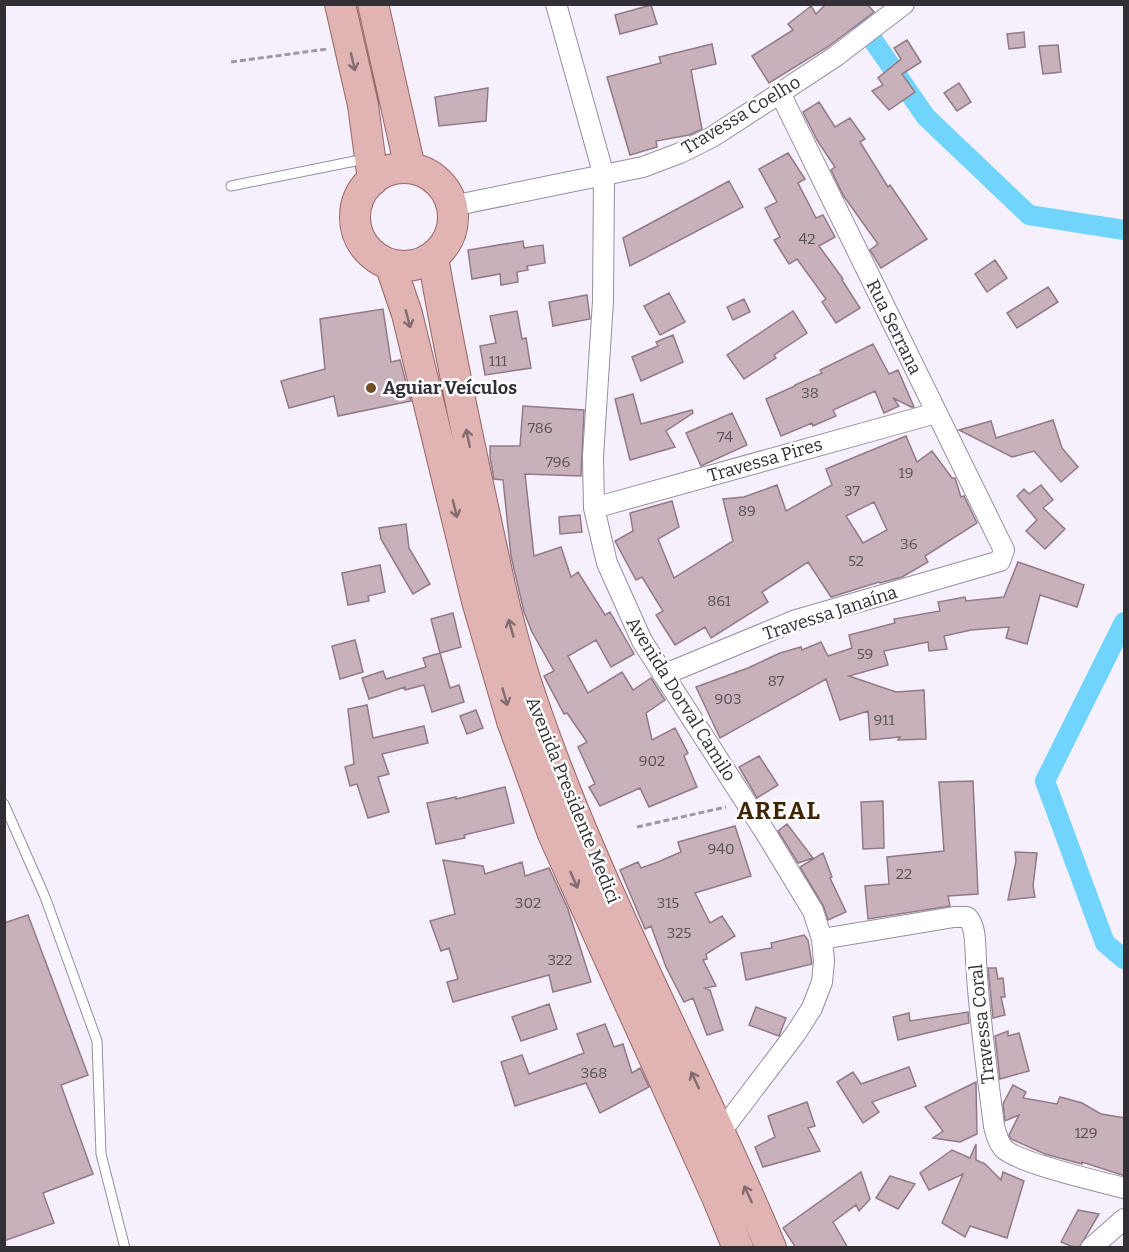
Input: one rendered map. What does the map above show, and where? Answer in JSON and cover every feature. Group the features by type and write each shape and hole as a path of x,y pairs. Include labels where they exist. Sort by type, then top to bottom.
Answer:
{"main road":[{"path":"340,4 363,105 372,169 357,205 355,220 358,234 376,258 390,264 412,266 434,257 444,246 454,220 447,192 437,180 424,172 410,168 372,169"},
{"path":"373,4 410,168"},
{"name":"Avenida Presidente Medici","path":"434,257 451,361 496,568 531,699 568,796 642,966 771,1248"},
{"name":"Avenida Presidente Medici","path":"390,264 407,314 477,601 512,722 553,834 674,1100 738,1248"}],"street":[{"name":"Avenida Dorval Camilo","path":"556,4 604,176 603,301 594,456 594,508 607,563 642,641 813,911 822,939 824,961 822,982 812,1008 796,1033 720,1133"},
{"name":"Travessa Coelho","path":"452,206 643,167 680,153 712,137 836,56 904,4"},
{"name":"Rua Serrana","path":"780,93 1000,540 1004,550 1000,561"},
{"name":"Travessa Pires","path":"594,508 936,413"},
{"name":"Travessa Janaína","path":"663,675 796,620 1000,561"},
{"name":"Travessa Coral","path":"822,939 954,917 967,917 971,921 974,937 979,1007 994,1126 998,1139 1004,1149 1034,1163 1125,1188"},
{"path":"1091,1248 1125,1219"}],"lane":[{"path":"231,186 372,169"},
{"path":"4,804 45,897 97,1041 101,1154 125,1248"}],"path":[{"path":"231,62 350,46"},
{"path":"638,827 746,803"}],"building":[{"path":"826,4 867,4 874,12 829,46 769,83 752,56 793,30 788,24 811,6 816,14"},
{"path":"651,5 657,24 620,34 615,15"},
{"path":"1024,32 1025,47 1009,49 1007,34"},
{"path":"907,40 921,62 902,74 915,92 889,110 872,91 883,85 878,78 901,59 894,48"},
{"path":"712,44 716,64 691,70 702,129 689,135 656,141 657,147 630,155 607,77 661,63 659,57"},
{"path":"1058,45 1061,72 1043,74 1039,46"},
{"path":"959,83 971,102 957,111 944,93"},
{"path":"488,88 486,121 439,126 435,97"},
{"path":"819,102 835,127 850,118 865,139 860,142 888,187 890,185 927,239 881,268 870,250 878,244 843,195 831,170 835,167 817,140 803,112"},
{"path":"788,153 805,179 798,183 816,218 823,215 835,237 819,246 843,279 860,308 836,323 822,302 826,299 797,259 789,264 774,240 780,237 765,208 777,202 759,169"},
{"path":"729,181 743,207 630,266 623,238"},
{"path":"523,241 524,248 543,245 545,263 527,266 528,270 517,272 518,282 501,285 500,274 472,279 468,250"},
{"path":"995,260 1007,278 987,292 975,274"},
{"path":"1048,287 1058,302 1017,328 1007,313"},
{"path":"669,293 685,322 660,335 644,306"},
{"path":"587,295 590,319 553,326 549,302"},
{"path":"744,299 750,312 733,320 727,307"},
{"path":"383,309 391,362 400,360 411,401 338,416 334,396 289,408 281,381 325,369 320,319"},
{"path":"517,311 522,339 526,338 531,368 485,375 480,346 496,343 490,316"},
{"path":"793,311 807,333 774,355 776,358 744,379 727,355"},
{"path":"673,335 683,362 641,381 632,357 658,346 656,342"},
{"path":"873,344 889,374 898,370 914,407 893,398 899,406 884,413 875,391 833,410 836,416 781,436 766,399 822,373 820,370"},
{"path":"633,394 641,424 692,410 693,413 666,431 675,447 630,460 615,399"},
{"path":"523,406 584,410 581,476 525,474 534,556 561,547 571,577 578,572 605,615 610,612 634,654 611,667 596,640 568,656 588,693 622,672 633,690 651,678 665,700 646,713 652,740 675,728 688,753 684,756 697,787 649,807 640,788 600,806 589,787 595,784 578,747 587,742 567,713 564,714 544,676 554,671 532,632 524,612 511,556 503,480 494,479 490,457 490,446 520,446"},
{"path":"732,413 747,445 701,466 686,433"},
{"path":"1053,420 1062,448 1078,467 1061,482 1034,451 1012,457 959,430 991,421 996,438"},
{"path":"906,436 917,462 932,451 952,478 955,478 961,497 964,496 977,523 925,556 928,562 902,577 831,597 808,562 762,592 768,602 711,638 705,627 675,645 656,615 663,611 642,577 636,580 615,541 633,531 630,513 672,501 679,527 658,539 674,578 733,541 723,499 744,497 777,485 786,511 832,485 826,469","holes":["874,502 887,530 863,543 846,516"]},
{"path":"1041,485 1053,500 1043,508 1065,529 1045,549 1026,531 1037,520 1017,496 1024,489 1029,494"},
{"path":"580,515 582,532 560,534 559,517"},
{"path":"406,524 409,548 430,584 413,594 381,539 379,528"},
{"path":"1018,562 1084,585 1077,607 1040,595 1027,644 1006,638 1009,627 971,630 944,636 947,649 929,651 928,642 884,651 888,665 849,676 896,692 924,690 926,739 898,740 900,737 870,740 868,711 840,720 826,679 720,738 696,687 748,668 780,653 801,647 802,650 821,642 828,656 852,648 849,635 895,623 894,619 940,611 938,602 965,597 966,601 1004,597"},
{"path":"380,565 385,592 368,596 369,601 348,605 342,573"},
{"path":"453,613 461,647 440,653 431,619"},
{"path":"355,640 363,672 340,679 332,646"},
{"path":"440,653 450,688 459,685 464,702 432,712 424,685 405,690 405,687 369,699 362,678 383,671 386,679 426,667 423,658"},
{"path":"367,705 373,738 424,726 428,743 382,754 389,774 378,777 389,812 368,818 357,784 350,786 345,767 354,764 348,709"},
{"path":"476,710 483,728 467,734 460,716"},
{"path":"759,756 778,785 757,798 739,767"},
{"path":"973,781 978,894 948,896 950,906 868,919 865,886 889,884 887,857 944,851 939,782"},
{"path":"505,787 514,823 436,844 427,803 456,797 456,799"},
{"path":"883,801 884,848 863,849 861,802"},
{"path":"787,824 813,858 798,863 778,831"},
{"path":"735,826 751,876 695,893 710,923 722,916 735,936 706,954 707,959 703,960 716,986 705,988 710,990 723,1030 707,1035 693,998 684,1002 666,967 651,926 645,929 620,870 638,862 641,868 658,862 681,852 678,842"},
{"path":"1015,852 1037,853 1033,886 1035,897 1008,900 1016,861"},
{"path":"823,853 832,877 830,878 846,912 828,920 823,905 800,867"},
{"path":"443,860 483,866 485,874 522,862 525,876 549,868 568,909 591,982 553,992 549,975 453,1002 447,982 458,979 449,948 441,951 430,921 455,914"},
{"path":"28,915 88,1075 61,1085 93,1174 43,1193 54,1223 4,1241 4,923"},
{"path":"804,935 808,940 812,964 746,980 741,953 772,948 771,943"},
{"path":"988,968 996,968 998,979 1003,978 1005,997 1001,997 1005,1015 993,1018"},
{"path":"549,1004 557,1029 521,1041 512,1017"},
{"path":"756,1007 786,1018 779,1036 749,1025"},
{"path":"968,1012 969,1023 898,1040 893,1017 909,1013 910,1021"},
{"path":"605,1024 614,1047 623,1044 632,1073 640,1068 649,1087 600,1113 586,1083 515,1106 501,1062 522,1055 529,1074 584,1053 577,1034"},
{"path":"1008,1031 1008,1036 1019,1033 1029,1071 1000,1079 995,1036"},
{"path":"909,1067 916,1086 872,1102 879,1112 863,1123 837,1082 853,1072 861,1084"},
{"path":"976,1082 977,1134 960,1142 933,1138 943,1131 925,1107"},
{"path":"1013,1085 1026,1092 1023,1098 1057,1104 1060,1097 1082,1103 1101,1114 1125,1118 1125,1176 1082,1162 1082,1164 1045,1154 1011,1139 1009,1135 1019,1115 1005,1121 1003,1104"},
{"path":"807,1102 815,1126 808,1128 820,1151 763,1167 755,1147 775,1137 768,1116"},
{"path":"976,1144 976,1160 985,1164 1001,1180 1003,1172 1024,1181 1007,1238 970,1226 965,1237 942,1223 963,1174 929,1190 920,1173 952,1150 970,1158"},
{"path":"861,1172 870,1199 859,1211 856,1205 833,1222 848,1248 796,1248 783,1228"},
{"path":"890,1176 915,1184 898,1209 876,1198"},
{"path":"1078,1210 1099,1214 1079,1248 1076,1248 1061,1242"}],"waterway":[{"path":"848,4 926,117 1029,215 1124,230"},
{"path":"1124,622 1045,781 1105,943 1124,959"}],"place":[{"name":"Aguiar Veículos","path":"371,388"}],"district":[{"name":"AREAL","path":"779,811"}]}
